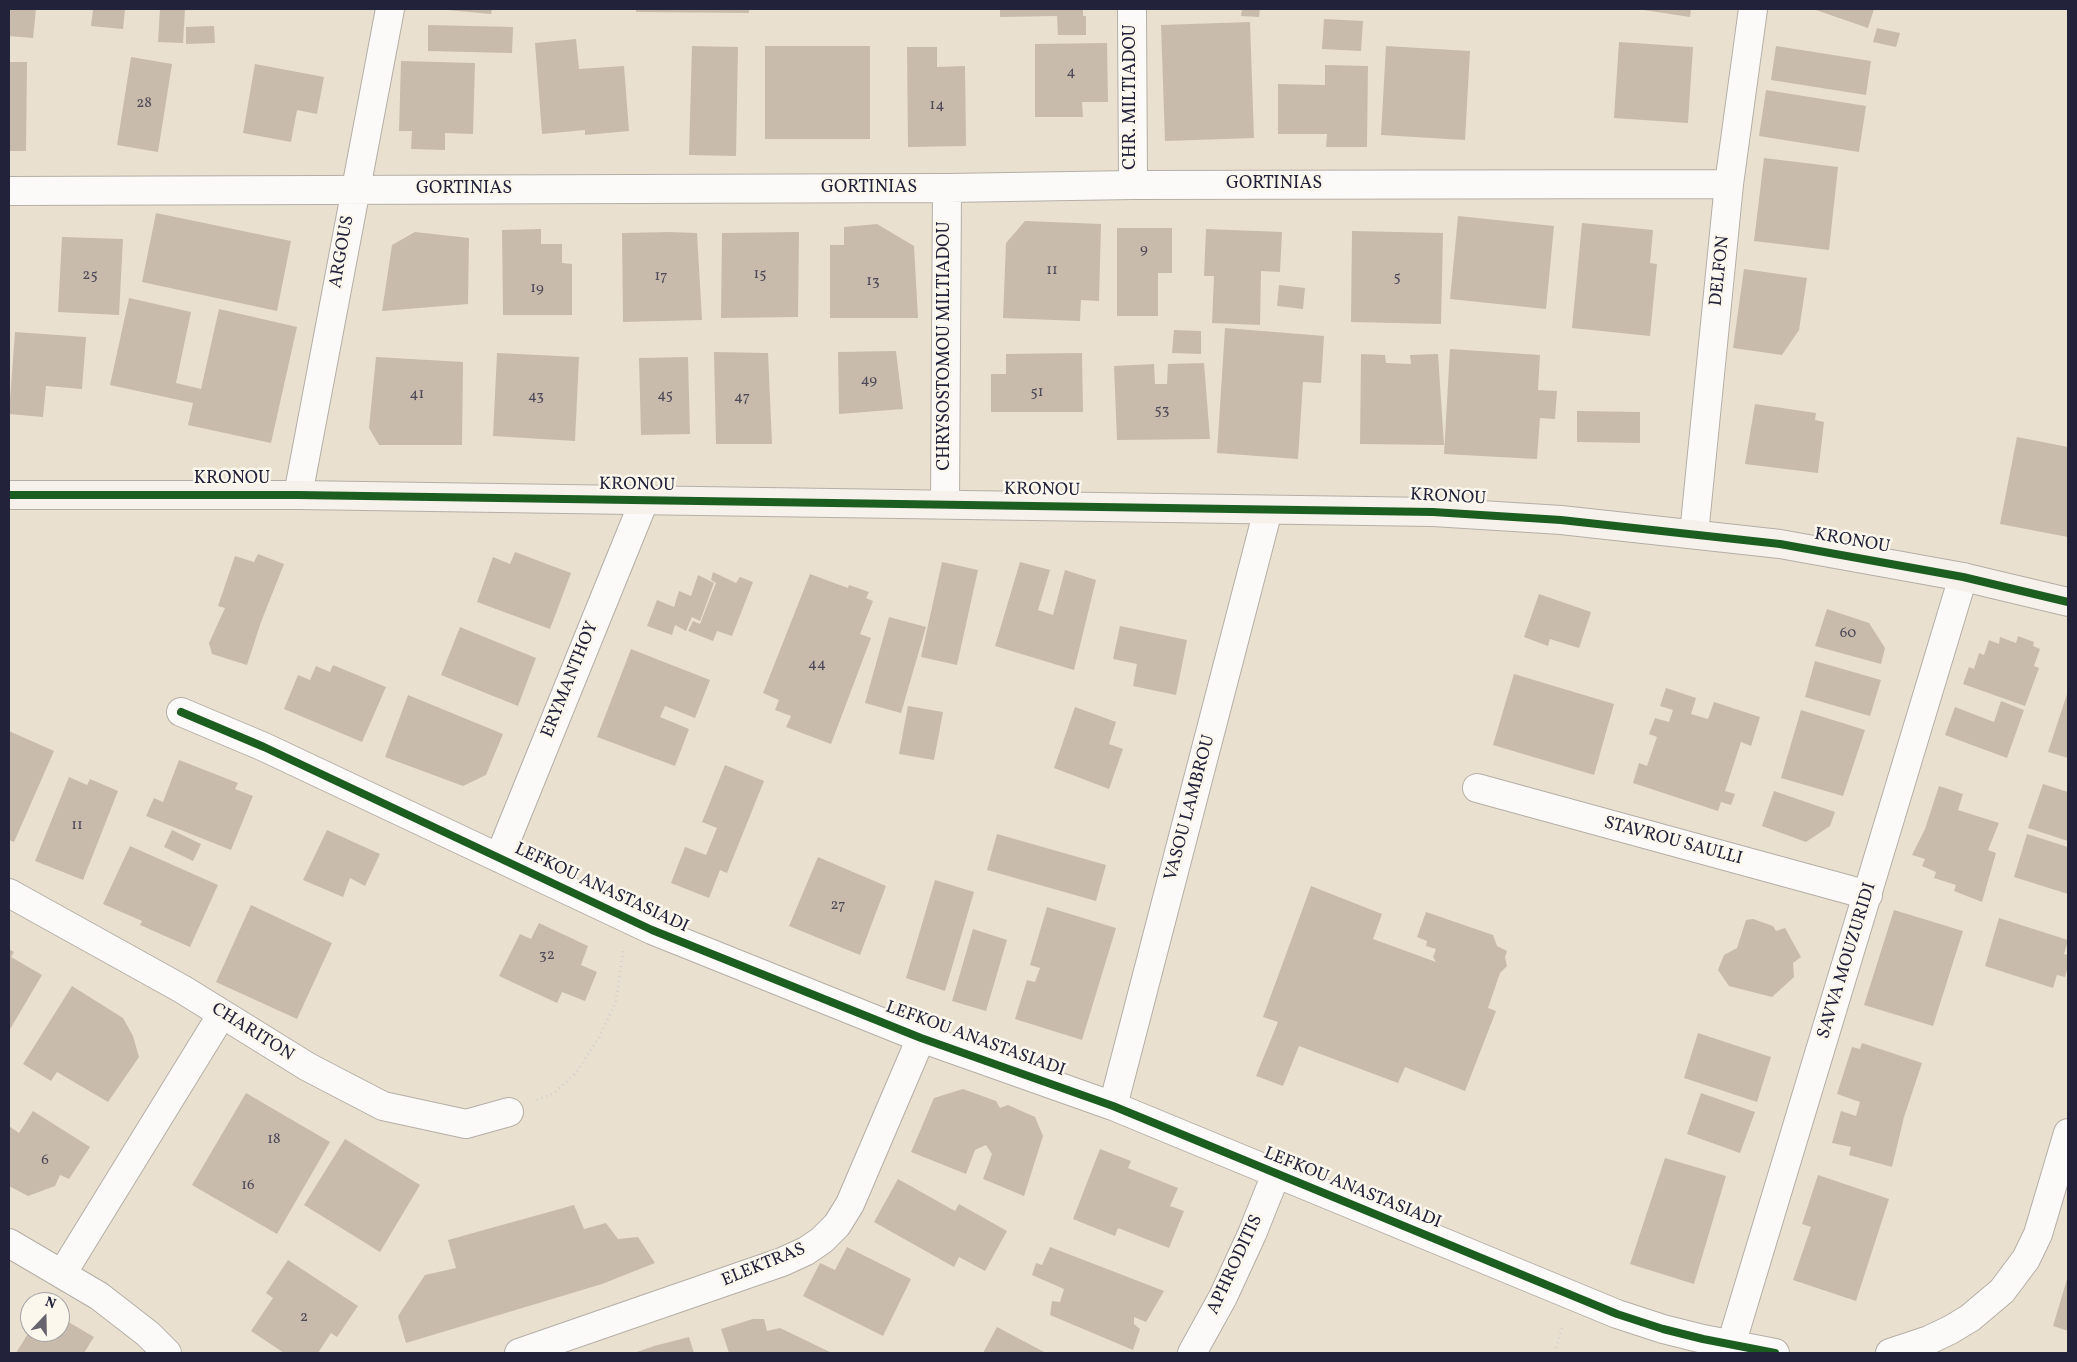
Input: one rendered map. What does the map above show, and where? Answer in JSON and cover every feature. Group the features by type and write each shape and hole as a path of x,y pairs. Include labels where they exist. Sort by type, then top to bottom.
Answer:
{"street":[{"name":"ARGOUS","path":"298,495 354,190 390,9"},
{"name":"CHR. MILTIADOU","path":"1132,9 1133,185"},
{"name":"DELFON","path":"1694,534 1729,184 1753,9"},
{"name":"GORTINIAS","path":"9,191 1729,184"},
{"name":"CHRYSOSTOMOU MILTIADOU","path":"945,504 947,188"},
{"name":"KRONOU","path":"9,495 298,495 1433,512 1561,520 1780,544 1963,577 2068,602"},
{"name":"ERYMANTHOY","path":"499,858 644,501"},
{"name":"VASOU LAMBROU","path":"1113,1106 1268,510"},
{"name":"SAVVA MOUZURIDI","path":"1731,1345 1963,577"},
{"name":"LEFKOU ANASTASIADI","path":"181,712 264,747 625,918 920,1038 1113,1106 1617,1314 1663,1330 1775,1353"},
{"name":"STAVROU SAULLI","path":"1477,788 1868,895"},
{"name":"CHARITON","path":"9,893 182,989 308,1067 383,1106 466,1124 509,1112"},
{"path":"62,1274 222,1014"},
{"name":"ELEKTRAS","path":"519,1353 782,1262 806,1251 822,1240 838,1225 854,1197 920,1038"},
{"path":"1890,1353 1905,1350 1950,1330 1970,1318 2002,1291 2026,1259 2038,1234 2068,1134"},
{"name":"APHRODITIS","path":"1192,1353 1223,1297 1252,1234 1276,1174"},
{"path":"9,1243 99,1296 148,1334 167,1353"}],"path":[{"path":"509,1112 554,1093 576,1073 600,1036 616,1001 623,956 625,918"}],"building":[{"path":"9,9 36,9 33,38 9,36"},
{"path":"93,9 125,9 123,29 91,26"},
{"path":"160,9 185,9 183,43 158,42"},
{"path":"437,9 492,9 491,14"},
{"path":"636,9 749,9 749,13 636,12"},
{"path":"1000,9 1083,9 1083,16 1086,16 1086,35 1058,35 1057,16 1000,17"},
{"path":"1242,9 1260,9 1259,17 1241,16"},
{"path":"1637,9 1691,9 1690,17"},
{"path":"1813,9 1874,9 1868,28"},
{"path":"1324,19 1363,21 1361,51 1322,49"},
{"path":"1250,22 1254,138 1165,141 1161,25"},
{"path":"428,25 513,27 512,53 428,51"},
{"path":"214,26 215,43 186,44 186,27"},
{"path":"1877,28 1900,33 1896,47 1873,42"},
{"path":"576,39 579,69 624,66 629,131 585,135 585,130 542,134 535,43"},
{"path":"1619,42 1693,47 1688,123 1614,118"},
{"path":"1107,43 1108,102 1082,102 1083,117 1035,117 1035,44"},
{"path":"692,46 738,47 736,156 689,155"},
{"path":"765,46 870,46 870,139 765,139"},
{"path":"1386,46 1470,51 1465,140 1381,135"},
{"path":"1776,46 1871,61 1866,95 1771,80"},
{"path":"907,47 937,47 937,67 965,66 966,146 908,147"},
{"path":"131,57 172,64 158,152 117,145"},
{"path":"401,61 475,63 473,134 445,133 445,150 411,149 412,131 399,131"},
{"path":"9,62 27,62 26,151 9,151"},
{"path":"255,64 324,77 317,114 297,110 291,142 243,133"},
{"path":"1325,65 1368,66 1367,147 1326,147 1327,134 1278,134 1278,84 1325,85"},
{"path":"1766,90 1866,106 1859,152 1759,136"},
{"path":"1764,158 1838,167 1829,250 1754,241"},
{"path":"156,213 291,241 277,311 142,282"},
{"path":"1458,216 1554,226 1546,309 1450,299"},
{"path":"1025,221 1101,224 1099,301 1081,300 1080,321 1003,318 1006,243"},
{"path":"1582,223 1653,230 1650,263 1657,264 1650,336 1572,328"},
{"path":"877,224 914,246 918,318 830,318 830,245 844,245 844,227"},
{"path":"1117,228 1172,228 1172,273 1158,273 1158,316 1117,316"},
{"path":"541,229 541,244 562,244 562,263 572,264 572,315 503,315 502,230"},
{"path":"1206,229 1282,232 1280,272 1261,271 1260,325 1212,323 1214,276 1204,276"},
{"path":"1352,231 1443,233 1441,324 1351,322"},
{"path":"415,232 469,238 468,304 382,311 392,245"},
{"path":"799,232 798,317 721,318 722,233"},
{"path":"622,233 697,233 702,320 623,322"},
{"path":"62,237 123,239 119,315 58,312"},
{"path":"1744,269 1807,278 1799,330 1782,355 1733,348"},
{"path":"1279,285 1305,288 1303,309 1277,306"},
{"path":"129,298 191,312 176,383 201,389 219,309 297,327 271,443 188,425 193,403 110,385"},
{"path":"1225,328 1324,336 1321,383 1303,382 1298,459 1217,453"},
{"path":"1174,330 1201,331 1201,354 1172,353"},
{"path":"15,332 86,337 82,389 46,386 43,417 9,414"},
{"path":"1450,349 1540,355 1538,390 1557,391 1555,419 1540,418 1537,459 1444,454"},
{"path":"896,351 903,409 839,414 838,352"},
{"path":"714,352 768,353 772,444 716,444"},
{"path":"497,353 579,357 575,441 493,436"},
{"path":"1082,353 1083,412 991,412 991,374 1006,374 1006,354"},
{"path":"1361,354 1385,355 1386,363 1411,364 1410,355 1438,354 1444,445 1360,444"},
{"path":"376,357 463,362 462,445 379,445 369,428"},
{"path":"688,357 690,434 641,435 639,358"},
{"path":"1204,363 1210,439 1117,440 1114,366 1154,364 1155,384 1167,384 1168,364"},
{"path":"1755,404 1816,413 1815,420 1824,422 1818,473 1745,464"},
{"path":"1577,411 1640,412 1640,443 1577,442"},
{"path":"2017,437 2068,447 2068,537 2000,524"},
{"path":"515,552 571,573 550,629 477,602 493,557 510,564"},
{"path":"258,554 284,564 261,622 247,665 212,654 209,643 225,608 218,606 235,556 254,562"},
{"path":"942,562 978,570 957,665 921,657"},
{"path":"1020,562 1050,570 1038,610 1053,615 1065,570 1096,580 1074,670 995,646"},
{"path":"713,572 736,583 740,577 753,582 732,636 717,631 713,641 688,631 693,621 700,624 716,583 711,580"},
{"path":"810,574 848,588 849,585 869,592 866,598 873,601 860,634 871,638 831,744 786,727 791,716 775,710 779,700 763,693"},
{"path":"698,575 714,583 700,621 692,617 686,631 675,625 672,635 647,626 657,600 674,607 679,591 691,596"},
{"path":"1539,594 1591,612 1579,648 1550,639 1548,646 1524,637"},
{"path":"1827,609 1869,623 1885,648 1881,664 1815,646"},
{"path":"889,617 926,627 901,713 865,703"},
{"path":"1120,626 1187,640 1176,695 1133,686 1137,664 1113,659"},
{"path":"460,627 536,658 518,706 441,675"},
{"path":"2018,636 2034,642 2033,646 2040,649 2034,666 2039,668 2025,706 1963,684 1969,667 1974,669 1979,653 1984,655 1989,640 1999,644 2000,637 2016,643"},
{"path":"631,649 710,680 695,718 665,706 660,717 689,729 675,766 597,737"},
{"path":"1815,661 1881,680 1870,716 1805,697"},
{"path":"333,665 386,687 362,742 284,709 298,675 310,680 316,666 330,672"},
{"path":"1514,674 1614,704 1594,775 1493,745"},
{"path":"1666,688 1696,698 1691,714 1708,719 1714,702 1760,717 1751,746 1741,742 1725,791 1735,794 1731,805 1721,802 1718,811 1633,783 1639,763 1647,766 1657,737 1649,734 1655,718 1669,722 1673,710 1660,706"},
{"path":"2068,691 2068,758 2048,752"},
{"path":"408,695 503,734 486,775 463,786 385,757"},
{"path":"2001,701 2024,710 2007,758 1945,735 1955,707 1994,722"},
{"path":"908,706 943,712 934,760 899,754"},
{"path":"1075,707 1116,722 1109,744 1123,749 1109,789 1054,768"},
{"path":"1801,710 1865,730 1843,796 1781,778"},
{"path":"9,731 54,751 14,842 9,840"},
{"path":"179,760 238,783 235,789 253,796 231,850 146,816 154,798 163,802"},
{"path":"725,765 764,781 727,873 720,870 709,898 671,883 685,847 706,855 717,828 702,822"},
{"path":"69,777 87,785 90,779 118,791 83,880 35,861"},
{"path":"2043,784 2068,792 2068,841 2028,828"},
{"path":"1939,786 1963,794 1958,810 1999,823 1988,850 1996,853 1982,902 1954,891 1956,885 1934,878 1936,872 1922,866 1925,859 1912,855 1925,829"},
{"path":"1774,791 1835,812 1830,826 1806,842 1762,826"},
{"path":"172,830 201,844 193,861 164,847"},
{"path":"327,830 380,854 365,886 350,878 343,897 303,880"},
{"path":"997,834 1106,865 1096,901 987,870"},
{"path":"2027,834 2068,847 2068,894 2014,877"},
{"path":"130,846 218,885 190,947 140,925 142,921 103,904"},
{"path":"818,857 886,886 860,955 789,926"},
{"path":"935,880 974,892 945,991 906,978"},
{"path":"1311,886 1382,914 1373,939 1436,962 1433,957 1436,949 1426,946 1427,941 1417,937 1426,912 1493,935 1497,946 1507,951 1505,957 1507,966 1500,973 1488,1008 1496,1011 1465,1091 1405,1067 1398,1083 1299,1046 1283,1086 1256,1076 1278,1022 1263,1017"},
{"path":"251,905 332,943 297,1019 216,982"},
{"path":"1047,907 1116,928 1082,1040 1015,1019 1027,980 1035,982 1040,968 1030,965"},
{"path":"1894,910 1963,931 1933,1026 1864,1005"},
{"path":"1999,918 2068,940 2064,954 2068,955 2065,977 2057,975 2053,988 1985,966"},
{"path":"1753,919 1773,926 1776,931 1785,928 1801,957 1793,963 1794,977 1772,997 1729,986 1718,970 1724,955 1737,948 1746,920"},
{"path":"539,923 588,946 581,965 597,972 585,1001 562,992 557,1003 499,976 520,934 531,939"},
{"path":"973,929 1007,940 986,1011 952,1001"},
{"path":"9,949 14,952 11,957 42,975 9,1031"},
{"path":"72,986 123,1018 133,1036 139,1057 108,1102 57,1072 51,1081 23,1064"},
{"path":"1698,1033 1771,1057 1757,1102 1684,1078"},
{"path":"1862,1043 1922,1063 1904,1117 1892,1167 1849,1155 1851,1147 1832,1143 1841,1111 1856,1116 1860,1102 1837,1094 1852,1047 1860,1049"},
{"path":"963,1089 996,1101 1000,1108 1008,1105 1035,1117 1043,1136 1024,1196 983,1179 992,1154 986,1145 975,1150 966,1174 911,1152 934,1098"},
{"path":"246,1093 330,1142 277,1234 192,1185"},
{"path":"1701,1093 1755,1112 1740,1153 1687,1134"},
{"path":"33,1111 90,1147 69,1179 60,1175 55,1186 28,1196 9,1186 9,1126 19,1133"},
{"path":"345,1139 420,1185 380,1252 304,1205"},
{"path":"1100,1149 1131,1161 1128,1168 1178,1188 1170,1206 1184,1211 1169,1248 1118,1228 1115,1236 1073,1219"},
{"path":"1665,1158 1726,1176 1694,1284 1630,1264"},
{"path":"1818,1175 1889,1199 1856,1301 1793,1280 1811,1227 1802,1224"},
{"path":"898,1179 955,1211 959,1204 1007,1231 985,1271 959,1257 954,1267 874,1222"},
{"path":"574,1205 584,1229 606,1223 618,1239 638,1237 655,1263 602,1284 406,1343 398,1316 425,1275 456,1268 448,1240"},
{"path":"847,1247 911,1279 883,1336 803,1296 820,1263 835,1270"},
{"path":"1050,1247 1164,1291 1146,1322 1134,1317 1134,1324 1140,1329 1133,1350 1050,1315 1052,1301 1060,1302 1064,1289 1032,1275 1036,1263 1042,1265"},
{"path":"288,1260 358,1306 337,1337 331,1333 318,1353 284,1353 251,1331 273,1298 266,1293"},
{"path":"2068,1276 2068,1331 2053,1326"},
{"path":"753,1319 764,1319 767,1331 780,1328 832,1353 729,1353 721,1329"},
{"path":"70,1323 94,1337 84,1353 16,1353 23,1342 70,1342"},
{"path":"997,1327 1046,1353 983,1353"},
{"path":"689,1337 694,1353 634,1353 654,1346"}],"cycle path":[{"path":"9,495 298,495 1433,512 1561,520 1780,544 1963,577 2068,602"},
{"path":"181,712 264,747 652,930 921,1038 1113,1106 1617,1314 1663,1329 1703,1339 1775,1353"}]}
